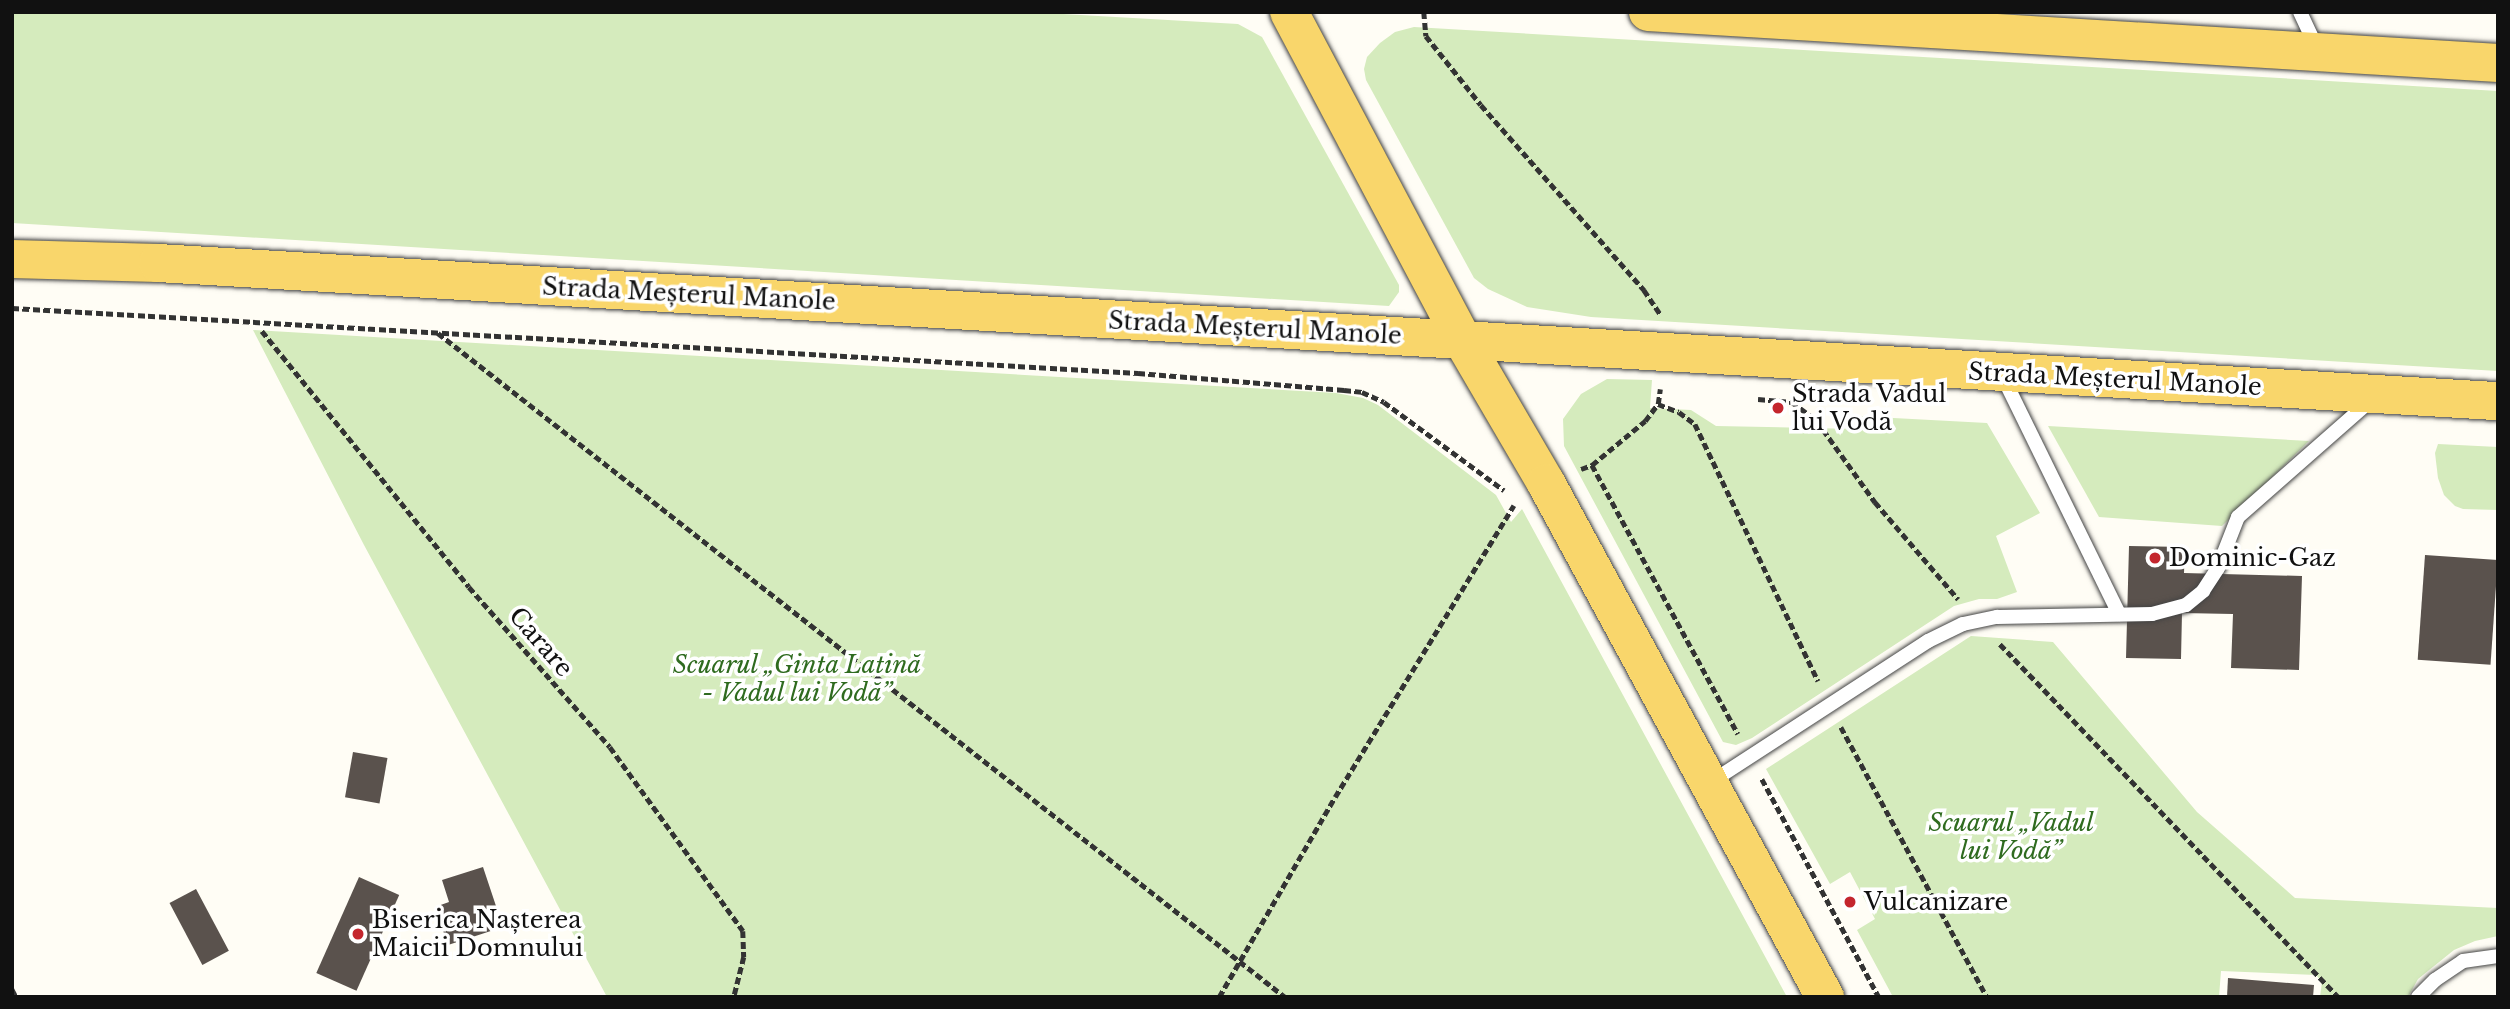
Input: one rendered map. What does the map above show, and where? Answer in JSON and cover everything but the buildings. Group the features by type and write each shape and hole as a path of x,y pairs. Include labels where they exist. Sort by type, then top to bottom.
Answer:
{"main road":[{"path":"1289,12 1463,341 1546,483 1825,997"},
{"path":"1648,12 2042,30 2498,63"},
{"name":"Strada Meșterul Manole","path":"12,259 172,263 2002,374 2498,401"}],"lane":[{"path":"2300,12 2319,52"},
{"path":"2002,374 2119,614"},
{"path":"1710,783 1928,641 1978,620 2172,611 2186,604 2203,591 2218,568 2238,517 2378,393"},
{"path":"2418,997 2435,980 2463,961 2498,956"}],"path":[{"path":"1423,12 1426,36 1482,105 1644,290"},
{"path":"12,308 1138,373 1362,392 1384,402 1504,490 1514,504"},
{"name":"Carare","path":"262,331 469,587 610,747 743,931 744,957 734,997"},
{"path":"437,333 1285,997"},
{"path":"1660,389 1673,390"},
{"path":"1751,398 1792,402 1817,421 1875,502 1978,620 2338,997"},
{"path":"1591,465 1879,997"},
{"path":"1219,997 1342,786 1519,495"},
{"path":"12,989 16,997"}],"green space":[{"path":"12,12 1028,12 1238,24 1262,37 1399,285 1399,292 1389,306 12,223"},
{"path":"1414,27 2498,91 2498,371 1591,317 1527,307 1488,289 1474,278 1366,80 1364,69 1367,57 1395,32"},
{"name":"Scuarul „Ginta Latină - Vadul lui Vodă”","path":"253,330 1336,393 1363,398 1378,405 1496,495 1511,522 1522,509 1787,997 607,997 364,545"},
{"path":"1607,379 1652,380 1650,408 1691,410 1716,426 1856,429 1856,416 1987,423 2040,513 1996,536 2017,592 1997,599 1979,599 1954,606 1752,738 1736,745 1723,742 1564,446 1563,419 1581,394"},
{"path":"2048,426 2309,441 2222,526 2099,517"},
{"path":"2438,444 2498,447 2498,510 2463,509 2455,506 2444,495 2438,478 2435,453"},
{"name":"Scuarul „Vadul lui Vodă”","path":"1971,636 2053,642 2197,812 2295,898 2498,908 2498,936 2475,941 2454,950 2418,979 2408,997 2320,997 2322,982 2316,975 2221,971 2219,997 1893,997 1857,930 1875,919 1850,872 1830,884 1766,769"}],"place":[{"name":"Strada Vadul lui Vodă","path":"1778,408"},
{"name":"Dominic-Gaz","path":"2155,558"},
{"name":"Vulcanizare","path":"1850,902"},
{"name":"Biserica Nașterea Maicii Domnului","path":"358,934"}]}
